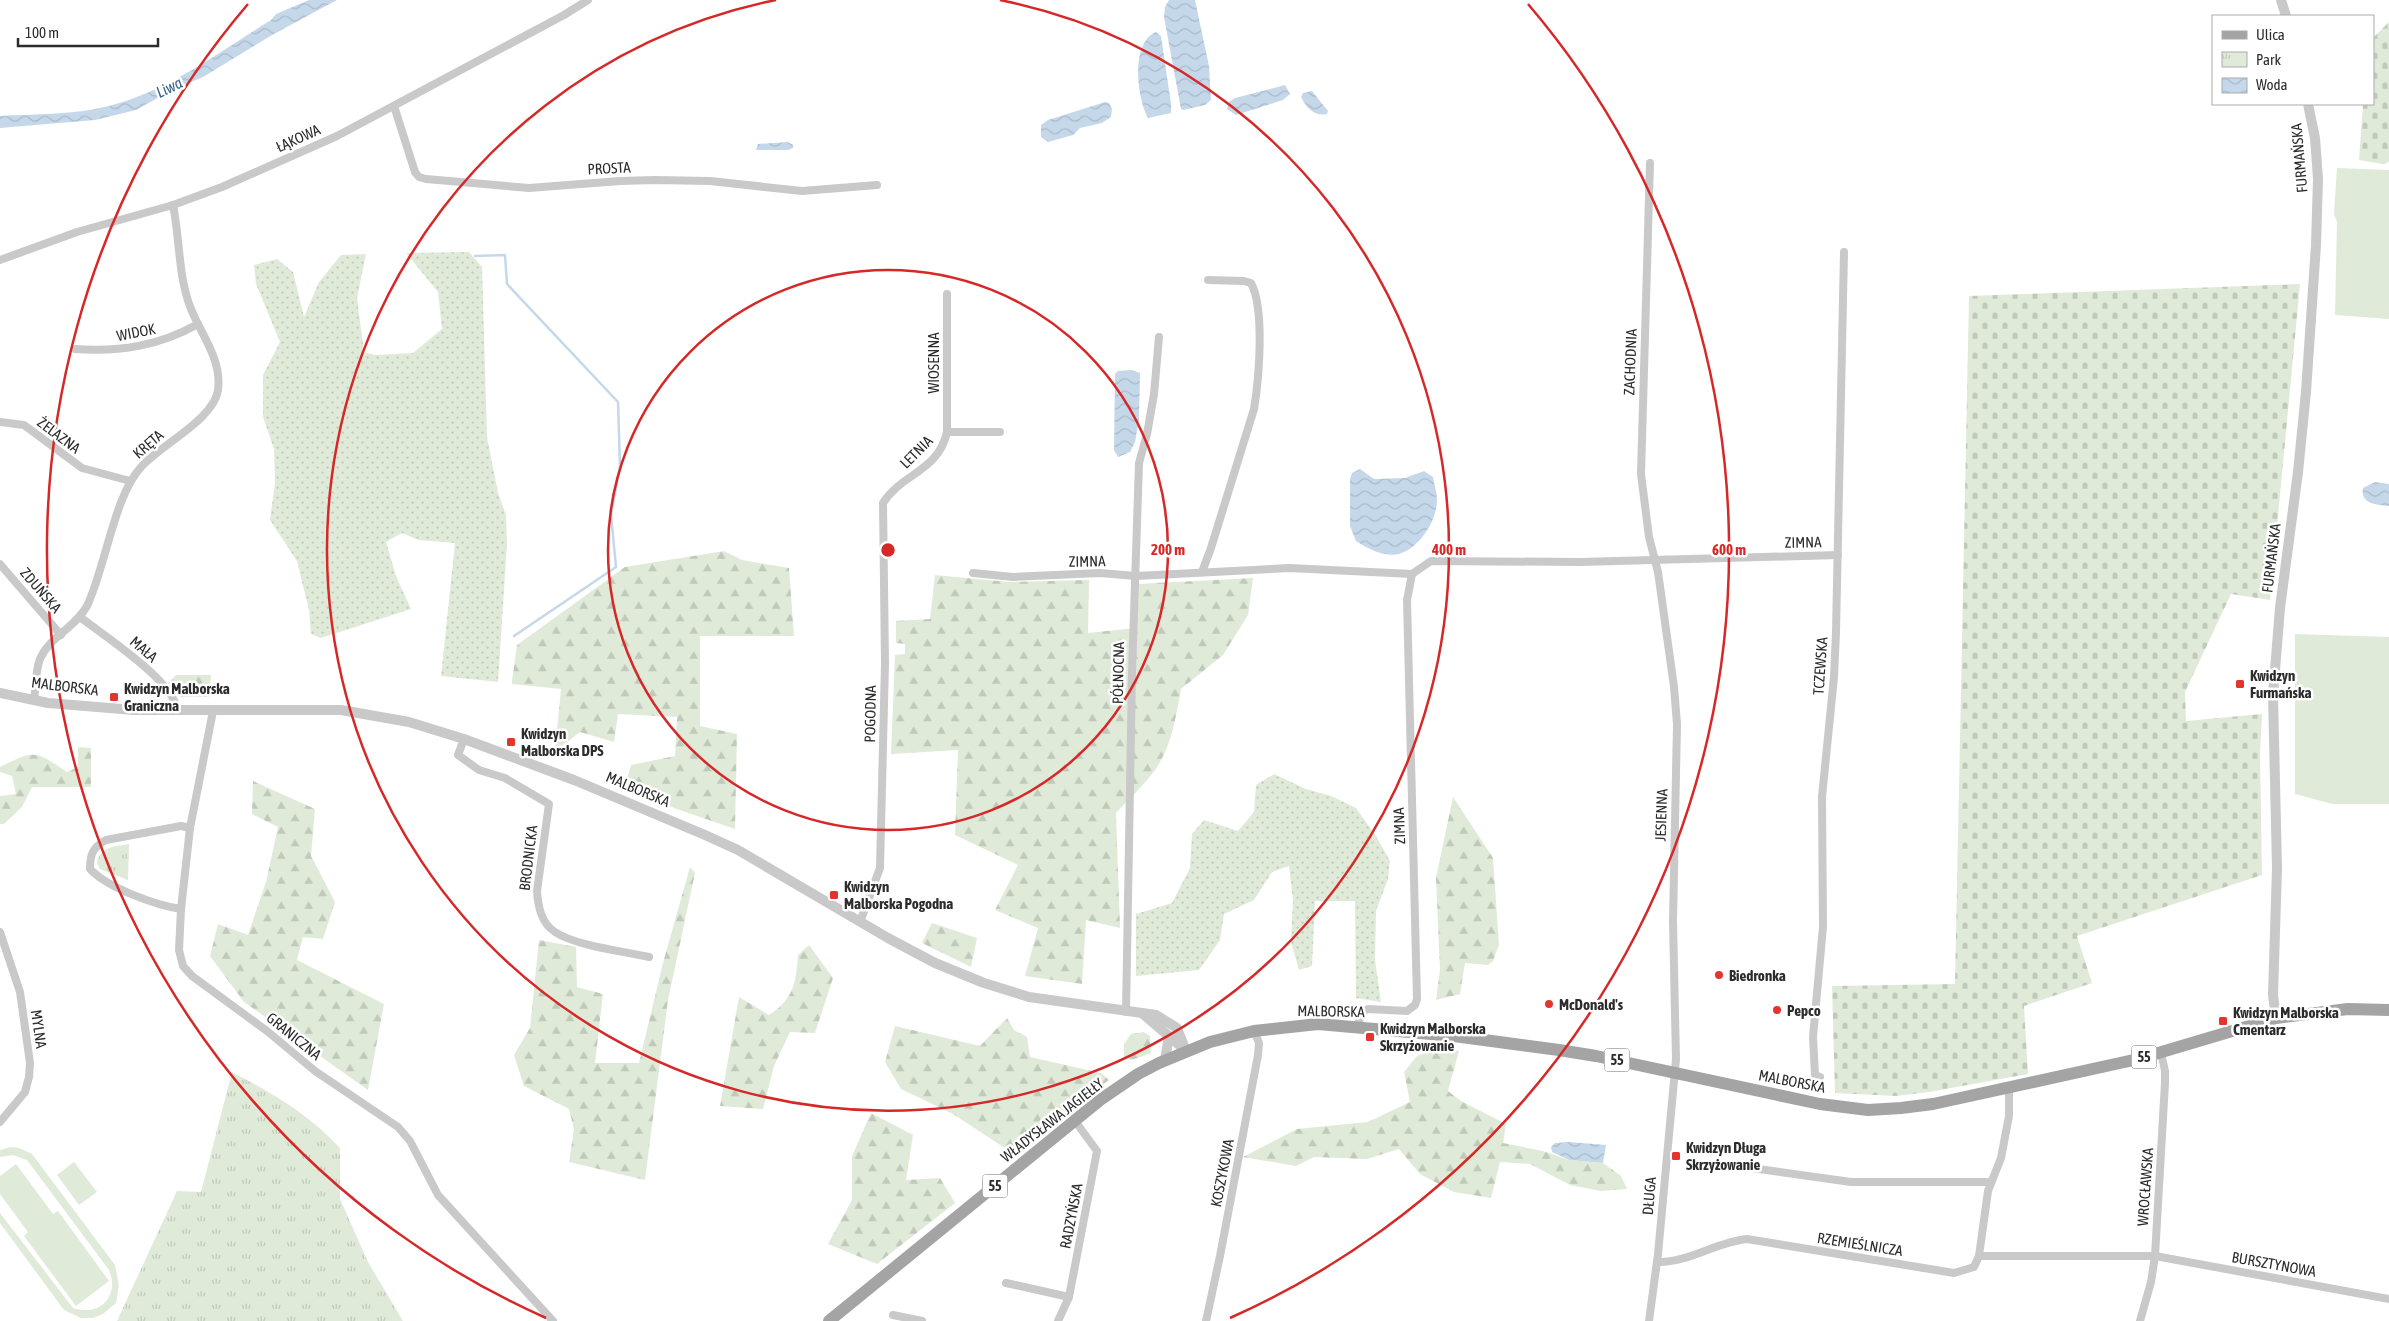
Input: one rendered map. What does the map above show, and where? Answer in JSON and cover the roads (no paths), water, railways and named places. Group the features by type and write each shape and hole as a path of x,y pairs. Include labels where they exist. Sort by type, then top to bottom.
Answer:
{"main road":[{"name":"MALBORSKA","path":"1186,1051 1210,1042 1254,1031 1318,1024 1357,1027 1559,1050 1674,1072 1820,1104 1868,1110 1933,1104 2160,1053 2276,1018 2348,1009 2389,1010"},
{"name":"WŁADYSŁAWA JAGIEŁŁY","path":"829,1321 1075,1121 1138,1074 1186,1051"}],"street":[{"name":"ŁĄKOWA","path":"0,260 78,232 173,205 337,136 588,0"},
{"path":"2281,0 2286,15"},
{"name":"FURMAŃSKA","path":"2276,1018 2273,995 2277,868 2273,695 2280,608 2303,428 2316,245 2318,179 2315,138 2308,105"},
{"name":"PROSTA","path":"394,106 415,172 426,179 529,188 620,180 710,181 802,191 877,185"},
{"name":"ZACHODNIA","path":"1650,163 1640,474 1649,537 1655,560"},
{"name":"KRĘTA","path":"34,700 40,660 49,645 80,617 98,580 123,497 130,482 148,459 213,406 218,392 219,378 216,361 198,324 185,288 173,205"},
{"name":"TCZEWSKA","path":"1820,1077 1814,1075 1813,1037 1823,927 1822,797 1834,677 1844,252"},
{"path":"1202,572 1254,408 1258,385 1259,309 1256,292 1252,283 1208,280"},
{"name":"WIOSENNA","path":"947,294 948,432"},
{"name":"WIDOK","path":"75,349 135,348 178,335 198,324"},
{"name":"PÓŁNOCNA","path":"1126,1012 1132,673 1139,463 1154,394 1159,337"},
{"name":"ŻELAZNA","path":"0,422 24,425 82,468 130,482"},
{"name":"LETNIA","path":"883,503 889,494 933,459 944,446 948,432 1000,432"},
{"name":"POGODNA","path":"860,922 880,868 885,663 883,503"},
{"name":"ZIMNA","path":"973,573 1013,577 1100,573 1136,576 1289,568 1412,574 1431,561 1580,562 1838,555"},
{"name":"JESIENNA","path":"1655,560 1667,632 1677,724 1673,854 1673,952 1677,1042 1674,1072"},
{"name":"ZDUŃSKA","path":"0,564 61,635"},
{"name":"ZIMNA","path":"1357,1027 1362,1012 1368,1008 1407,1011 1415,1005 1417,999 1407,600 1412,574"},
{"name":"MAŁA","path":"80,617 114,641 158,680 177,703 177,711"},
{"name":"MALBORSKA","path":"0,693 34,700 134,710 341,710 409,722 464,739 574,780 738,850 860,922 935,963 984,983 1029,997 1156,1015 1177,1028 1186,1051"},
{"name":"GRANICZNA","path":"213,711 190,828 181,909 179,950 183,966 192,976 267,1031 315,1071 398,1127 410,1141 438,1196 553,1321"},
{"name":"BRODNICKA","path":"464,739 458,755 479,770 505,778 549,804 537,891 538,906 547,924 554,932 570,939 649,957"},
{"path":"181,909 156,903 98,878 90,869 90,858 96,846 106,840 181,826 190,828"},
{"name":"MYLNA","path":"0,932 20,992 30,1063 25,1092 0,1122"},
{"path":"1143,1014 1186,1051"},
{"name":"KOSZYKOWA","path":"1206,1321 1258,1056 1259,1042 1254,1031"},
{"path":"1165,1060 1169,1036"},
{"name":"WROCŁAWSKA","path":"2140,1321 2151,1282 2154,1256 2165,1083 2165,1071 2160,1053"},
{"name":"DŁUGA","path":"1649,1321 1657,1262 1674,1072"},
{"path":"1979,1256 1991,1182 2001,1158 2009,1116 2009,1087"},
{"name":"RADZYŃSKA","path":"1058,1321 1069,1297 1097,1151 1075,1121"},
{"path":"1745,1167 1850,1182 1991,1182"},
{"name":"RZEMIEŚLNICZA","path":"1657,1262 1668,1262 1730,1240 1747,1239 1954,1273 1974,1266 1979,1256"},
{"name":"BURSZTYNOWA","path":"1979,1256 2154,1256 2389,1299"},
{"path":"1006,1283 1069,1297"},
{"path":"893,1315 922,1321"}],"water":[{"name":"Liwa","path":"309,0 337,0 272,35 203,77 170,91 136,110 95,120 0,128 0,116 83,111 119,103 142,95 187,73 271,20 276,14"},
{"path":"1169,0 1195,0 1209,66 1211,100 1205,105 1181,109 1164,17 1165,7"},
{"path":"1156,32 1161,36 1171,113 1148,118 1139,85 1139,59 1142,47 1148,38"},
{"path":"1285,85 1290,94 1283,100 1236,115 1227,109 1229,102 1235,98"},
{"path":"1312,91 1328,111 1327,114 1314,113 1305,104 1301,97 1303,93"},
{"path":"1105,102 1109,103 1112,109 1111,117 1102,123 1080,128 1073,135 1048,142 1041,137 1041,125 1048,120"},
{"path":"788,142 793,145 793,148 788,150 756,150 758,144"},
{"path":"1131,370 1140,373 1139,420 1135,442 1130,452 1118,457 1114,450 1115,374 1118,371"},
{"path":"1360,469 1374,479 1405,478 1424,471 1433,477 1437,494 1434,516 1420,540 1407,551 1393,555 1382,553 1356,541 1350,526 1350,479 1352,473"},
{"path":"2375,482 2389,484 2389,506 2370,503 2364,497 2363,488"},
{"path":"1569,1142 1606,1145 1603,1163 1569,1160 1552,1152 1551,1147 1555,1143"}],"waterway":[{"path":"475,256 505,255 507,284 618,402 620,466 611,515 616,567 514,636"}],"place":[{"name":"Kwidzyn Furmańska","path":"2240,684"},
{"name":"Kwidzyn Malborska Graniczna","path":"114,697"},
{"name":"Kwidzyn Malborska DPS","path":"511,742"},
{"name":"Kwidzyn Malborska Pogodna","path":"834,895"},
{"name":"Biedronka","path":"1719,975"},
{"name":"McDonald's","path":"1549,1004"},
{"name":"Pepco","path":"1777,1010"},
{"name":"Kwidzyn Malborska Cmentarz","path":"2223,1021"},
{"name":"Kwidzyn Malborska Skrzyżowanie","path":"1370,1037"},
{"name":"Kwidzyn Długa Skrzyżowanie","path":"1676,1156"}]}
